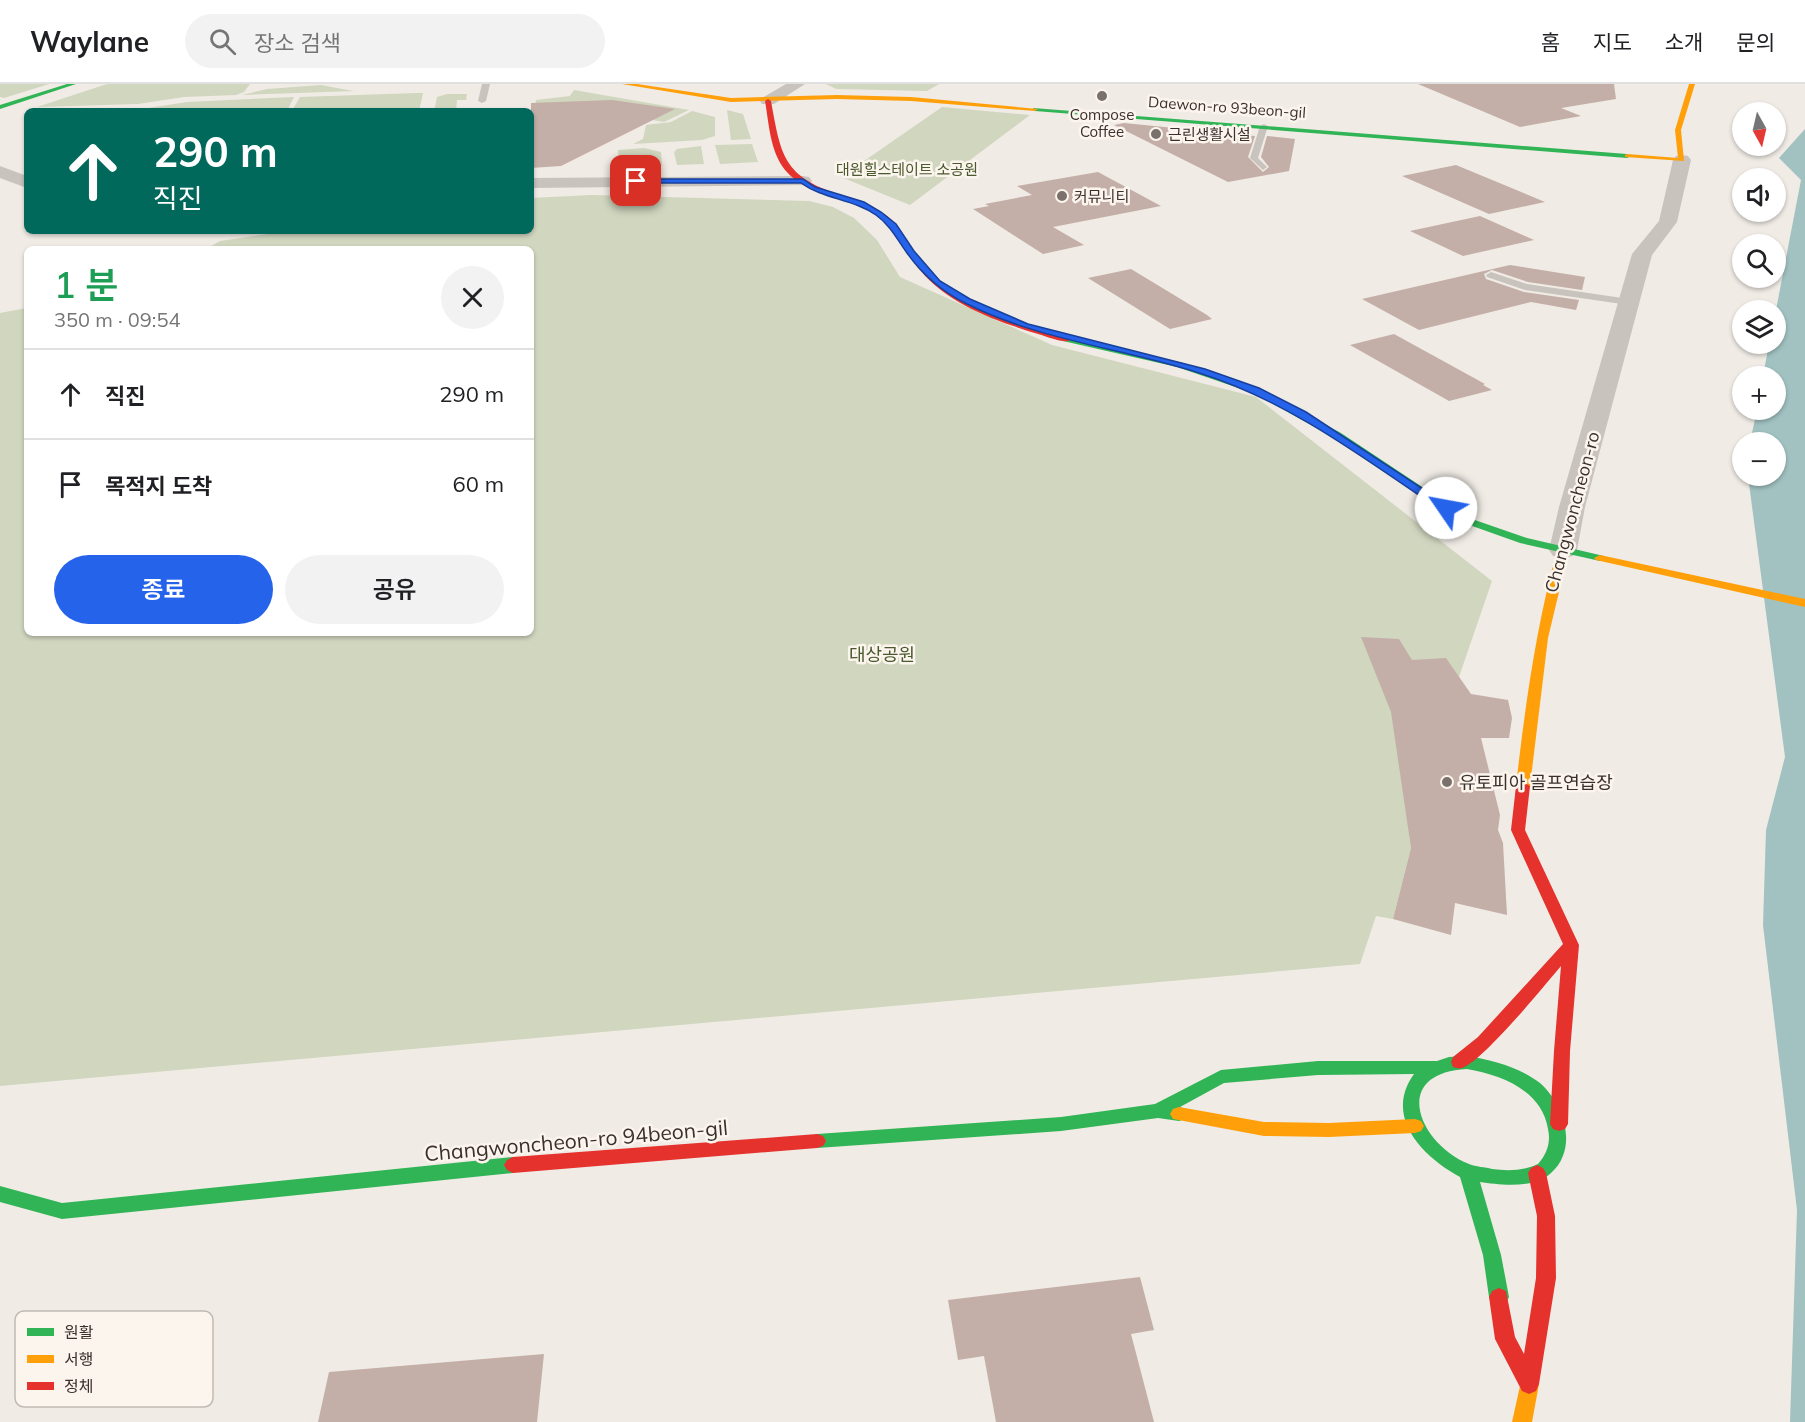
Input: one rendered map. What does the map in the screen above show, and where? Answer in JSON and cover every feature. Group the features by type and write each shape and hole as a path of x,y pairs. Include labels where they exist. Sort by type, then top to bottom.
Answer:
{"street":[{"path":"0,107 74,84"},
{"name":"Daewon-ro 93beon-gil","path":"625,84 731,100 885,98 1682,160"},
{"path":"797,84 768,101 785,165 813,188 861,204 879,213 893,225 911,253 937,282 982,309 1025,326 1202,371 1256,390 1303,414 1464,520 1524,541 1805,603"},
{"name":"Changwoncheon-ro","path":"1571,945 1518,830 1535,671 1572,507 1642,254 1668,222 1682,160 1678,130 1692,84"},
{"path":"0,171 24,182"},
{"path":"534,183 803,181"},
{"path":"1459,1062 1484,1042 1571,945"},
{"path":"1436,1067 1421,1076 1412,1090 1409,1107 1415,1126 1433,1150 1445,1160 1468,1173 1493,1179 1517,1179 1537,1173 1552,1162 1561,1144 1559,1124 1562,1051 1571,945"},
{"path":"1158,1110 1221,1077 1318,1068 1436,1067 1459,1062 1484,1064 1509,1072 1532,1086 1549,1104 1559,1124"},
{"path":"1158,1110 1264,1129 1329,1130 1415,1126"},
{"name":"Changwoncheon-ro 94beon-gil","path":"0,1194 62,1211 679,1150 1061,1124 1158,1110"},
{"path":"1468,1173 1492,1255 1505,1340 1528,1384"},
{"path":"1522,1422 1546,1278 1546,1216 1537,1173"}],"lane":[{"path":"482,100 486,84"},
{"path":"1263,167 1254,158 1264,126"},
{"path":"1491,275 1525,287 1629,302"}],"green space":[{"path":"0,84 49,84 4,98 0,97"},
{"path":"107,84 250,84 244,92 236,95 184,97 138,104 37,107"},
{"path":"826,84 939,84 927,91 836,89"},
{"path":"321,85 353,91 242,95 267,89"},
{"path":"574,90 689,110 664,122 606,112 534,111 536,100 570,96"},
{"path":"423,93 420,108 294,108 300,97"},
{"path":"447,94 467,94 466,100 457,100 456,108 435,108 437,97"},
{"path":"294,97 288,108 148,108 187,102"},
{"name":"대원힐스테이트 소공원","path":"942,107 1030,115 910,205 841,177"},
{"path":"727,110 743,114 751,139 731,140"},
{"path":"692,111 715,117 715,136 702,140 633,144 643,139 646,125 671,122"},
{"path":"752,144 758,162 720,164 715,145"},
{"path":"701,146 704,164 677,165 674,152 677,149"},
{"path":"644,148 661,152 662,166 619,168 618,150"},
{"name":"대상공원","path":"591,195 809,201 833,207 854,218 877,240 900,277 1052,345 1256,397 1492,581 1408,825 1411,848 1393,919 1376,916 1360,964 0,1086 0,313 24,309 24,636 534,636 534,246 211,246 220,241 268,234 534,234 534,198"}],"water":[{"path":"1805,129 1805,1422 1790,1422 1797,1210 1763,925 1766,830 1785,757 1749,486 1786,486 1786,432 1752,432 1755,420 1786,420 1786,366 1765,366 1767,354 1786,354 1786,300 1778,300 1780,288 1786,288 1786,258 1801,180 1779,158 1786,156 1786,150"}],"building":[{"path":"1418,84 1614,84 1616,99 1561,108 1581,116 1520,127"},
{"path":"612,100 675,109 561,166 534,168 534,108 531,108 531,103"},
{"path":"1124,123 1255,136 1248,157 1263,172 1269,167 1261,157 1267,136 1295,139 1289,171 1228,182 1114,125"},
{"path":"1456,165 1545,202 1489,214 1402,176"},
{"path":"1098,172 1161,206 1053,227 1084,245 1043,254 973,209 989,206 985,204 1032,195 1017,186"},
{"path":"1480,216 1534,240 1463,256 1410,231"},
{"path":"1510,265 1585,277 1582,290 1528,282 1492,270 1484,274 1486,279 1524,292 1579,300 1576,310 1531,302 1419,330 1362,299"},
{"path":"1131,269 1212,319 1170,329 1088,278"},
{"path":"1394,334 1492,390 1449,401 1350,345"},
{"name":"유토피아 골프연습장","path":"1361,637 1399,639 1412,660 1446,658 1471,694 1508,700 1512,718 1509,738 1481,738 1500,815 1498,830 1503,843 1507,915 1455,903 1451,935 1393,919 1411,848 1391,712"},
{"path":"1140,1277 1154,1330 1131,1334 1154,1422 996,1422 984,1356 958,1360 948,1300"},
{"path":"544,1354 537,1422 318,1422 329,1372"}],"traffic: fast":[{"path":"0,107 73,84"},
{"path":"1035,109 1627,156"},
{"path":"1066,339 1180,365 1256,391 1337,435 1465,520 1524,541 1600,558"},
{"path":"1468,1172 1512,1178 1541,1170 1545,1168 1556,1151 1557,1128 1544,1099 1534,1088 1520,1079 1485,1065 1449,1064 1434,1068 1421,1077 1412,1095 1412,1114 1421,1136 1429,1145 1447,1160 1468,1172 1492,1255 1499,1297"},
{"path":"1179,1114 1158,1111 1221,1077 1318,1068 1436,1067"},
{"path":"817,1141 1061,1124 1158,1111"},
{"path":"0,1194 62,1211 513,1165"}],"traffic: slow":[{"path":"625,84 731,100 837,97 911,99 1035,109"},
{"path":"1627,156 1682,160 1678,130 1692,84"},
{"path":"1523,786 1542,638 1563,550"},
{"path":"1600,558 1805,603"},
{"path":"1179,1114 1264,1129 1329,1130 1415,1126"},
{"path":"1522,1422 1529,1384"}],"traffic: jam":[{"path":"768,101 774,137 780,155 798,179 820,190 856,202 885,218 898,232 924,270 954,295 990,314 1066,339"},
{"path":"1523,786 1518,830 1571,945"},
{"path":"1459,1062 1484,1042 1571,945 1562,1051 1559,1124"},
{"path":"513,1165 817,1141"},
{"path":"1499,1297 1505,1339 1529,1384 1546,1278 1546,1216 1537,1173"}],"place":[{"name":"Compose Coffee","path":"1102,96"},
{"name":"근린생활시설","path":"1156,134"},
{"name":"커뮤니티","path":"1062,196"},
{"name":"유토피아 골프연습장","path":"1447,782"}],"route":[{"path":"636,181 803,181 813,188 861,204 879,213 893,225 911,253 937,282 967,301 1025,326 1202,371 1256,390 1303,414 1446,508"}]}
